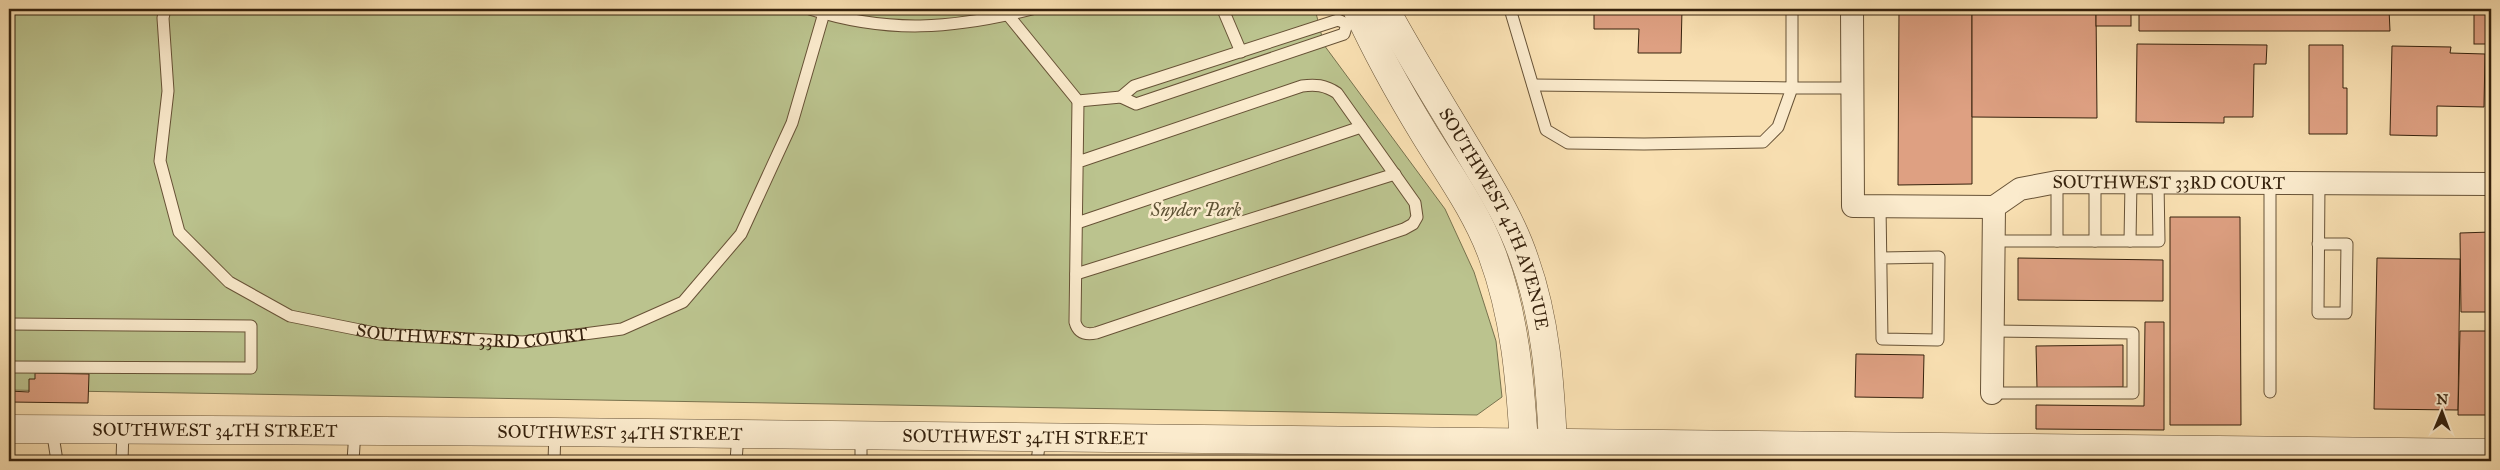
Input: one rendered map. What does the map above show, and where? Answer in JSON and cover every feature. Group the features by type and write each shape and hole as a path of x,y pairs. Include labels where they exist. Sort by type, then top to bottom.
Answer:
{"street":[{"path":"1852,9 1853,206 1994,207 1992,393"},
{"name":"SOUTHWEST 4TH AVENUE","path":"1365,13 1392,79 1473,211 1492,253 1507,298 1519,360 1524,444"},
{"name":"SOUTHWEST 4TH AVENUE","path":"1365,13 1411,57 1498,199 1525,260 1542,324 1550,391 1553,444"},
{"name":"SOUTHWEST 33RD COURT","path":"1994,207 2020,189 2058,182 2491,184"},
{"name":"SOUTHWEST 34TH STREET","path":"9,429 738,434 861,449 1449,452 1524,444 1553,444 1803,454 2207,456 2491,453"}],"lane":[{"path":"810,9 895,27 945,26 1032,9"},
{"path":"1510,9 1546,130 1568,142 1644,144 1763,142 1778,127 1792,88 1792,9"},
{"path":"1224,12 1241,52"},
{"name":"SOUTHWEST 33RD COURT","path":"164,13 168,91 160,161 180,232 229,282 290,316 299,318 380,334 523,342 622,329 682,302 741,234 792,124 824,13"},
{"path":"1078,101 1121,97 1136,104 1344,34 1365,13"},
{"path":"1121,97 1134,86 1365,13"},
{"path":"1008,15 1078,101 1077,328 1089,334 1414,224 1417,216 1416,203 1337,93 1329,88 1315,84 1302,86 1078,162"},
{"path":"1534,85 1853,88"},
{"path":"1077,223 1361,127"},
{"path":"1076,274 1395,174"},
{"path":"2057,241 2058,182"},
{"path":"2095,182 2095,241"},
{"path":"2130,241 2131,182"},
{"path":"1993,241 2159,241 2158,182"},
{"path":"2270,183 2270,392"},
{"path":"2318,244 2347,244 2346,313 2318,313 2318,244 2319,183"},
{"path":"1880,206 1882,339 1938,340 1939,257 1881,258"},
{"path":"9,324 251,326 251,368 9,367"},
{"path":"1992,331 2133,333 2134,393 1992,393"},
{"path":"52,430 57,461"},
{"path":"122,461 123,430"},
{"path":"353,461 355,431"},
{"path":"554,461 555,432"},
{"path":"736,461 738,434"}],"green space":[{"name":"Snyder Park","path":"9,9 1315,9 1324,45 1445,209 1474,272 1496,341 1502,397 1477,415 9,390"}],"building":[{"path":"1594,9 1682,9 1681,53 1638,53 1639,29 1594,29"},
{"path":"1899,9 1972,9 1972,184 1898,185"},
{"path":"1972,9 2096,9 2097,118 1972,117"},
{"path":"2096,9 2131,9 2131,26 2096,26"},
{"path":"2139,9 2389,9 2390,31 2139,31"},
{"path":"2397,9 2474,9 2474,11 2397,11"},
{"path":"2474,9 2491,9 2491,44 2474,44"},
{"path":"2137,44 2267,45 2266,64 2254,64 2253,117 2224,117 2224,123 2136,122"},
{"path":"2309,45 2343,45 2343,88 2347,88 2347,134 2309,134"},
{"path":"2392,46 2451,47 2450,53 2485,54 2484,107 2437,106 2437,136 2390,135"},
{"path":"2170,217 2240,217 2241,425 2170,425"},
{"path":"2491,232 2491,312 2461,312 2460,233"},
{"path":"2018,258 2163,260 2163,301 2018,300"},
{"path":"2377,258 2460,259 2458,410 2374,409"},
{"path":"2145,322 2164,322 2164,430 2036,429 2036,405 2144,406"},
{"path":"2460,331 2491,331 2491,415 2458,415"},
{"path":"2123,345 2123,387 2037,388 2036,346"},
{"path":"1856,354 1924,355 1923,398 1855,397"},
{"path":"35,373 89,374 88,403 9,402 9,391 29,392 29,379 35,379"}]}
